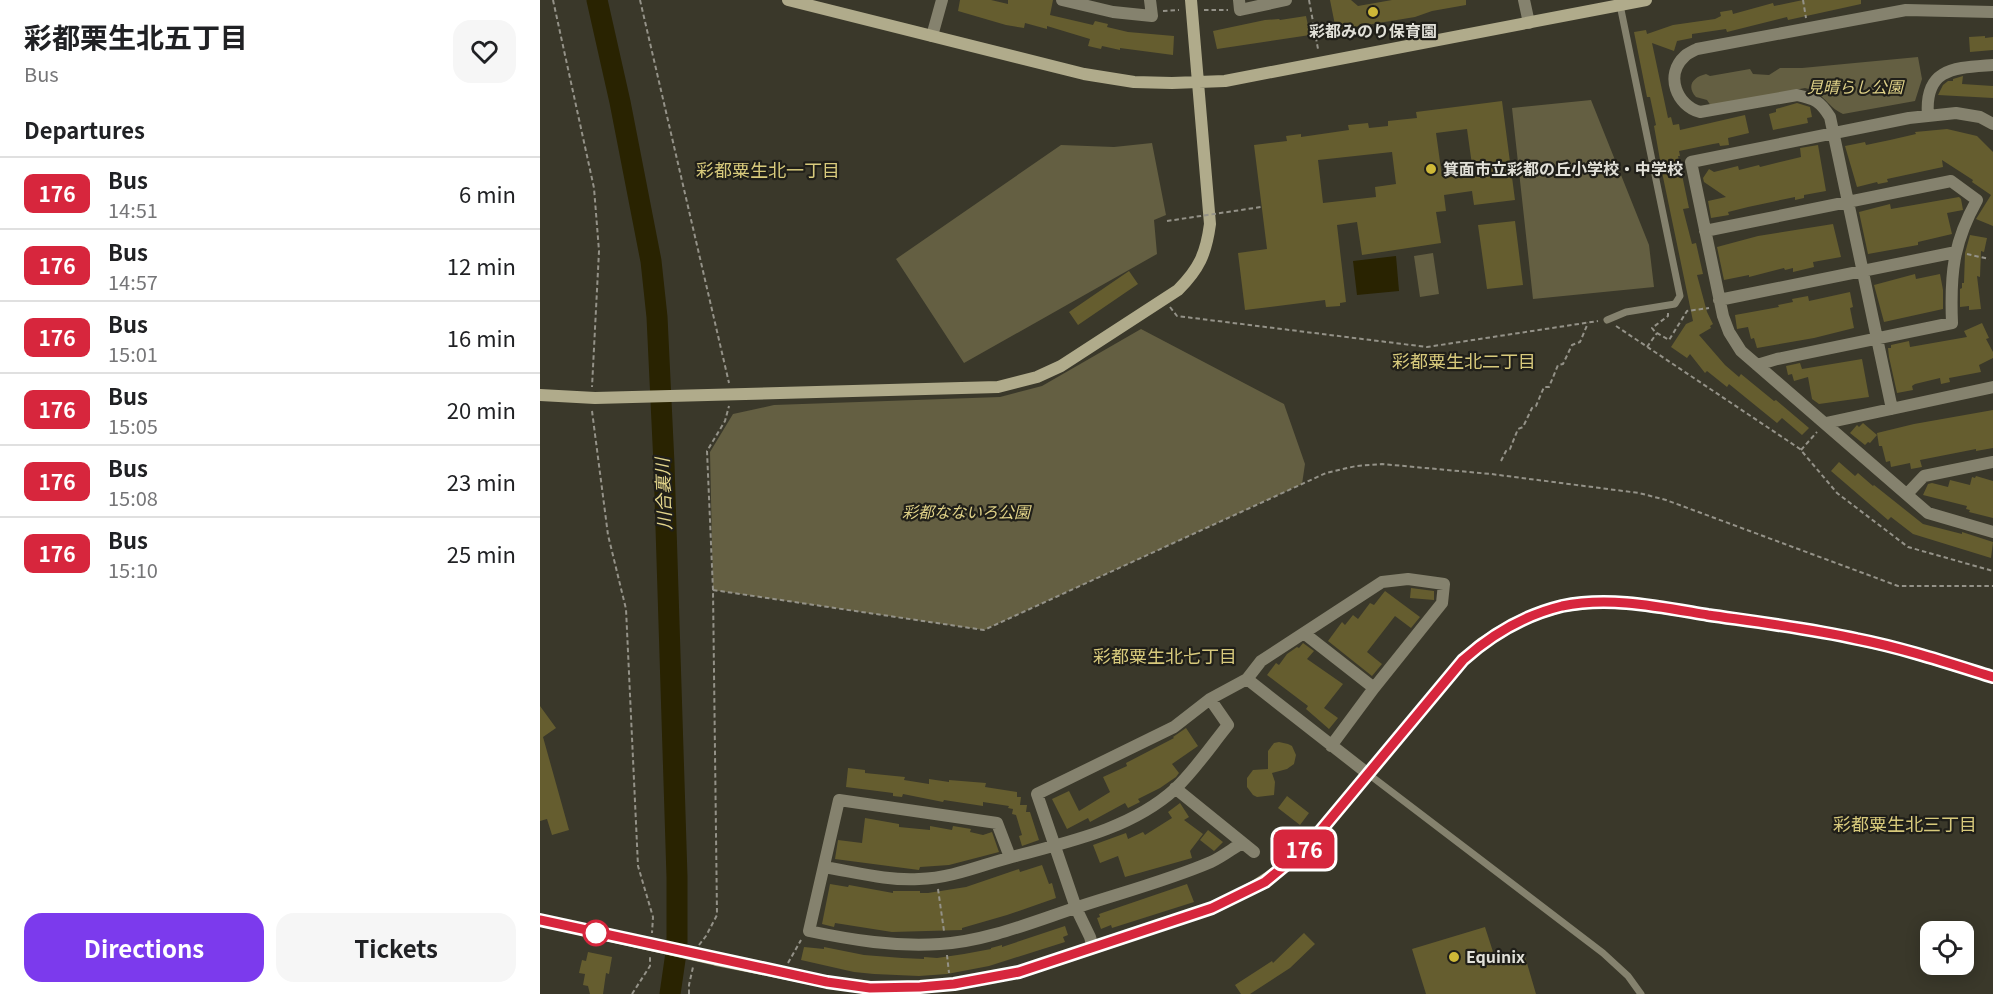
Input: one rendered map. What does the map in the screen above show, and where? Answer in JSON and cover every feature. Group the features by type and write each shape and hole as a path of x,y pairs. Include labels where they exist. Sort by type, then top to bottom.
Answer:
{"street":[{"path":"788,0 1084,74 1134,82 1225,81 1646,0"},
{"path":"932,36 942,0"},
{"path":"1062,0 1123,13 1152,16 1150,5"},
{"path":"540,395 594,398 998,387 1037,377 1061,366 1178,290 1200,264 1208,245 1210,224 1191,0"},
{"path":"1240,5 1286,0"},
{"path":"1524,0 1529,23"},
{"path":"1892,410 1830,117 1822,104 1797,95 1700,112 1689,109 1680,99 1674,84 1676,69 1684,57 1697,49 1808,27 1906,10 1993,12"},
{"path":"1928,116 1927,99 1932,86 1941,74 1955,68 1993,65"},
{"path":"1993,124 1980,117 1956,112 1833,132 1691,162 1720,303 1726,324 1741,351 1822,428 1928,513 1993,531"},
{"path":"1705,231 1848,204 1951,181 1977,200 1967,218 1960,253 1952,267 1952,323 1757,365"},
{"path":"1720,303 1862,271 1960,253"},
{"path":"1822,428 1993,387"},
{"path":"1907,494 1924,476 1993,462"},
{"path":"1093,948 1076,908 1037,794 1174,727 1210,699 1247,679 1261,661 1382,582 1408,579 1444,584 1442,603 1331,746"},
{"path":"540,920 717,960 827,982 870,988 954,984 1019,972 1212,908 1265,882 1317,835 1444,681 1482,643 1533,615 1563,606 1595,602 1636,604 1818,631 1896,648 1993,677"},
{"path":"1305,634 1374,688"},
{"path":"1247,679 1367,773"},
{"path":"824,867 889,878 919,880 955,876 1055,846 1134,818 1176,788 1228,725 1210,699"},
{"path":"1176,788 1254,852"},
{"path":"1010,858 998,823 839,800 809,931 894,945 945,944 987,936 1212,861 1242,843"}],"lane":[{"path":"1607,320 1626,312 1675,304 1680,296 1620,5"},
{"path":"1367,773 1603,953 1628,976 1641,994"}],"path":[{"path":"553,0 594,188 599,251 594,398 595,443 609,535 626,609 638,866 653,917 652,936"},
{"path":"640,0 730,386 725,421 707,451 713,590 717,915 698,946"},
{"path":"1309,0 1318,49"},
{"path":"1803,0 1808,27"},
{"path":"1150,5 1179,10"},
{"path":"1204,10 1240,5"},
{"path":"1659,166 1681,161"},
{"path":"1167,221 1261,207"},
{"path":"1960,253 1989,259"},
{"path":"1662,321 1652,328 1669,340 1688,311 1720,303"},
{"path":"1169,305 1177,316 1427,347 1607,320 1802,450 1837,493 1908,547 1993,572"},
{"path":"1501,461 1506,450 1510,449 1518,429 1523,427 1532,408 1536,406 1544,387 1549,387 1558,365 1563,364 1572,345 1580,342 1588,323"},
{"path":"1647,347 1657,333"},
{"path":"1802,450 1822,428"},
{"path":"713,590 984,630 1326,473 1356,466 1382,464 1491,474 1639,493 1666,500 1898,586 1993,586"},
{"path":"936,878 949,976"},
{"path":"788,963 803,938"},
{"path":"632,994 650,966 650,956"},
{"path":"689,994 693,965"}],"green space":[{"name":"見晴らし公園","path":"1918,57 1922,79 1915,101 1843,114 1817,93 1805,88 1711,106 1707,100 1696,97 1691,86 1694,80 1706,74 1710,76 1750,69 1753,74 1769,75 1780,68"},
{"path":"1591,100 1649,245 1654,287 1533,299 1512,108"},
{"path":"1152,143 1166,215 1154,220 1157,254 964,363 896,259 1061,145 1114,147"},
{"path":"1433,253 1439,294 1420,297 1414,256"},
{"name":"彩都なないろ公園","path":"1141,329 1284,404 1305,464 1302,484 984,630 713,590 710,452 733,414 774,405 1000,397 1042,386"}],"shaded area":[{"path":"1396,256 1399,291 1357,295 1353,261"}],"building":[{"path":"960,0 991,0 1008,4 1008,0 1053,0 1050,15 1093,25 1095,21 1108,24 1107,27 1128,32 1174,36 1173,55 1102,46 1101,49 1088,46 1090,39 1047,26 1047,29 1025,23 1024,28 1006,25 958,11"},
{"name":"彩都みのり保育園","path":"1330,0 1351,0 1358,6 1392,0 1466,0 1466,5 1432,11 1415,17 1336,30"},
{"path":"1803,0 1861,0 1861,4 1788,20 1787,17 1727,32 1726,29 1692,34 1692,38 1677,41 1674,51 1652,43 1668,118 1671,117 1673,125 1679,124 1680,130 1745,115 1749,133 1728,138 1729,145 1720,146 1719,143 1679,151 1680,156 1678,156 1689,208 1683,209 1692,244 1696,243 1703,274 1697,275 1707,312 1713,324 1711,328 1699,335 1725,365 1739,377 1741,374 1809,428 1802,435 1782,418 1777,423 1729,384 1727,387 1707,371 1705,373 1690,354 1687,358 1671,347 1686,324 1693,321 1663,177 1654,126 1656,125 1650,97 1647,97 1634,32 1646,30 1647,34 1673,25 1715,19 1721,16 1720,12 1732,10 1733,14 1773,3 1774,6"},
{"path":"1306,16 1310,35 1217,49 1213,31 1265,20"},
{"path":"1985,36 1985,38 1993,37 1993,50 1970,52 1969,37"},
{"path":"1963,76 1962,84 1993,86 1993,98 1938,95 1948,81"},
{"path":"1502,101 1515,200 1474,205 1472,191 1444,195 1446,211 1436,212 1441,243 1362,255 1357,222 1337,225 1346,302 1340,303 1340,306 1326,307 1325,300 1245,310 1238,253 1267,249 1254,145 1287,141 1286,136 1301,134 1301,137 1349,130 1348,125 1368,123 1369,128 1388,126 1388,121 1417,118 1416,112","holes":["1467,129 1473,172 1442,176 1436,133","1392,152 1396,184 1375,187 1376,197 1323,203 1318,160"]},
{"path":"1797,103 1810,107 1812,117 1807,118 1808,123 1773,130 1769,114 1776,112 1776,109"},
{"path":"1947,129 1977,136 1993,152 1993,226 1976,219 1991,195 1942,160 1943,167 1887,179 1888,182 1857,187 1845,146 1865,142 1866,145 1916,134 1915,132"},
{"path":"1818,145 1826,191 1804,195 1804,198 1795,200 1795,197 1748,207 1728,212 1729,215 1711,218 1708,201 1726,197 1704,182 1703,178 1709,169 1714,172 1738,166 1739,170 1759,165 1760,167 1801,157 1800,148"},
{"path":"1959,197 1963,210 1947,213 1952,234 1918,242 1918,245 1868,254 1859,212 1890,204 1891,209"},
{"path":"1515,221 1523,285 1487,289 1478,225"},
{"path":"1833,224 1841,257 1813,262 1814,267 1793,272 1793,268 1785,270 1784,268 1749,277 1749,275 1724,280 1717,247 1758,236"},
{"path":"1970,235 1987,238 1984,252 1981,251 1980,277 1977,276 1981,309 1969,310 1969,306 1960,307 1960,289 1964,283 1965,253"},
{"path":"1129,271 1138,284 1078,325 1069,312"},
{"path":"1915,274 1916,279 1940,274 1943,309 1884,322 1874,285"},
{"path":"1850,292 1854,328 1757,348 1754,338 1751,339 1748,327 1737,329 1735,315 1779,307 1778,305 1793,302 1792,299 1808,296 1809,301"},
{"path":"1982,323 1989,338 1986,339 1993,352 1993,358 1979,365 1981,372 1949,378 1950,382 1941,384 1940,378 1915,384 1912,386 1913,390 1897,393 1889,357 1888,348 1891,348 1891,345 1909,341 1910,347 1967,337 1964,331"},
{"path":"1862,359 1869,397 1819,404 1812,399 1808,377 1794,381 1792,374 1788,375 1786,366 1800,363 1802,369"},
{"path":"1993,410 1993,448 1920,460 1922,467 1911,469 1910,463 1891,467 1890,461 1886,462 1882,446 1879,446 1877,433"},
{"path":"1863,423 1877,435 1865,445 1850,433 1857,425 1859,427"},
{"path":"1839,462 1855,476 1858,473 1923,524 1962,534 1962,532 1993,542 1991,558 1913,534 1891,517 1888,520 1831,471"},
{"path":"1972,477 1993,481 1993,518 1969,512 1970,510 1966,509 1967,506 1923,495 1928,484 1948,487 1950,480 1970,485"},
{"path":"1411,588 1434,591 1434,600 1410,598"},
{"path":"1385,591 1420,617 1411,628 1395,616 1367,652 1382,664 1372,676 1328,641 1342,622 1345,625 1353,615 1358,619 1370,603 1374,605"},
{"path":"1303,643 1314,651 1307,659 1343,684 1324,708 1338,718 1329,729 1306,709 1308,706 1267,675 1276,663 1279,665 1287,654 1299,648"},
{"path":"540,706 556,728 543,737 569,830 552,835 547,819 540,821"},
{"path":"1186,728 1198,746 1172,764 1179,773 1176,777 1138,799 1140,802 1128,808 1125,803 1090,822 1088,818 1067,829 1052,799 1069,791 1079,811 1110,792 1103,777 1127,766 1126,763 1174,738"},
{"path":"1279,742 1292,746 1296,755 1294,764 1287,769 1272,773 1275,782 1274,795 1257,797 1247,787 1247,778 1253,770 1268,769 1268,751 1274,743"},
{"path":"848,768 865,770 865,773 905,777 904,780 929,784 929,779 986,783 985,787 1017,792 1017,797 1021,797 1020,805 1027,805 1026,812 1030,812 1039,840 1022,846 1019,836 1022,835 1016,815 1012,814 1013,809 1008,808 1009,806 983,802 983,806 944,800 943,802 846,787"},
{"path":"1287,796 1309,813 1300,825 1278,808"},
{"path":"1180,803 1189,817 1184,820 1203,834 1190,851 1192,858 1125,877 1118,856 1100,863 1093,845 1126,833 1128,839 1143,832 1145,835 1172,818 1168,812"},
{"path":"865,818 899,824 899,827 930,830 930,826 952,830 953,826 971,829 970,832 983,835 992,832 999,852 949,865 920,867 919,870 835,859 838,840 862,843"},
{"path":"1208,830 1223,842 1214,851 1200,840"},
{"path":"1042,865 1049,884 1052,883 1056,898 962,928 962,930 892,932 835,923 834,927 822,924 830,884 893,893 893,891 920,891 920,893 928,893 966,887 1019,869 1020,872"},
{"path":"1187,884 1194,902 1112,928 1111,925 1101,929 1097,918 1100,917 1099,914"},
{"path":"1065,926 1068,935 1063,937 1065,942 989,966 947,974 919,976 874,974 854,972 801,960 804,947 824,949 824,947 864,955 937,958 1002,945 1002,947"},
{"name":"Equinix","path":"1485,927 1496,961 1524,953 1536,994 1426,994 1412,949"},
{"path":"1304,933 1315,944 1290,968 1250,994 1241,994 1235,985 1272,961 1273,963"},
{"path":"588,952 612,957 609,974 606,973 603,994 590,994 588,986 583,985 585,974 579,973 582,960 586,961"}],"waterway":[{"name":"川合裏川","path":"597,0 620,102 651,261 657,317 677,877 677,946 670,994"}],"bus line":[{"name":"176","path":"540,920 717,960 827,982 870,988 954,984 1019,972 1212,908 1265,882 1317,835 1463,660 1482,643 1503,630 1533,615 1563,606 1595,602 1636,604 1818,631 1896,648 1993,677"}],"place":[{"name":"彩都みのり保育園","path":"1373,12"},
{"name":"箕面市立彩都の丘小学校・中学校","path":"1431,169"},
{"name":"Equinix","path":"1454,957"}],"district":[{"name":"彩都粟生北一丁目","path":"768,171"},
{"name":"彩都粟生北二丁目","path":"1464,362"},
{"name":"彩都粟生北七丁目","path":"1165,657"},
{"name":"彩都粟生北三丁目","path":"1905,825"}]}
